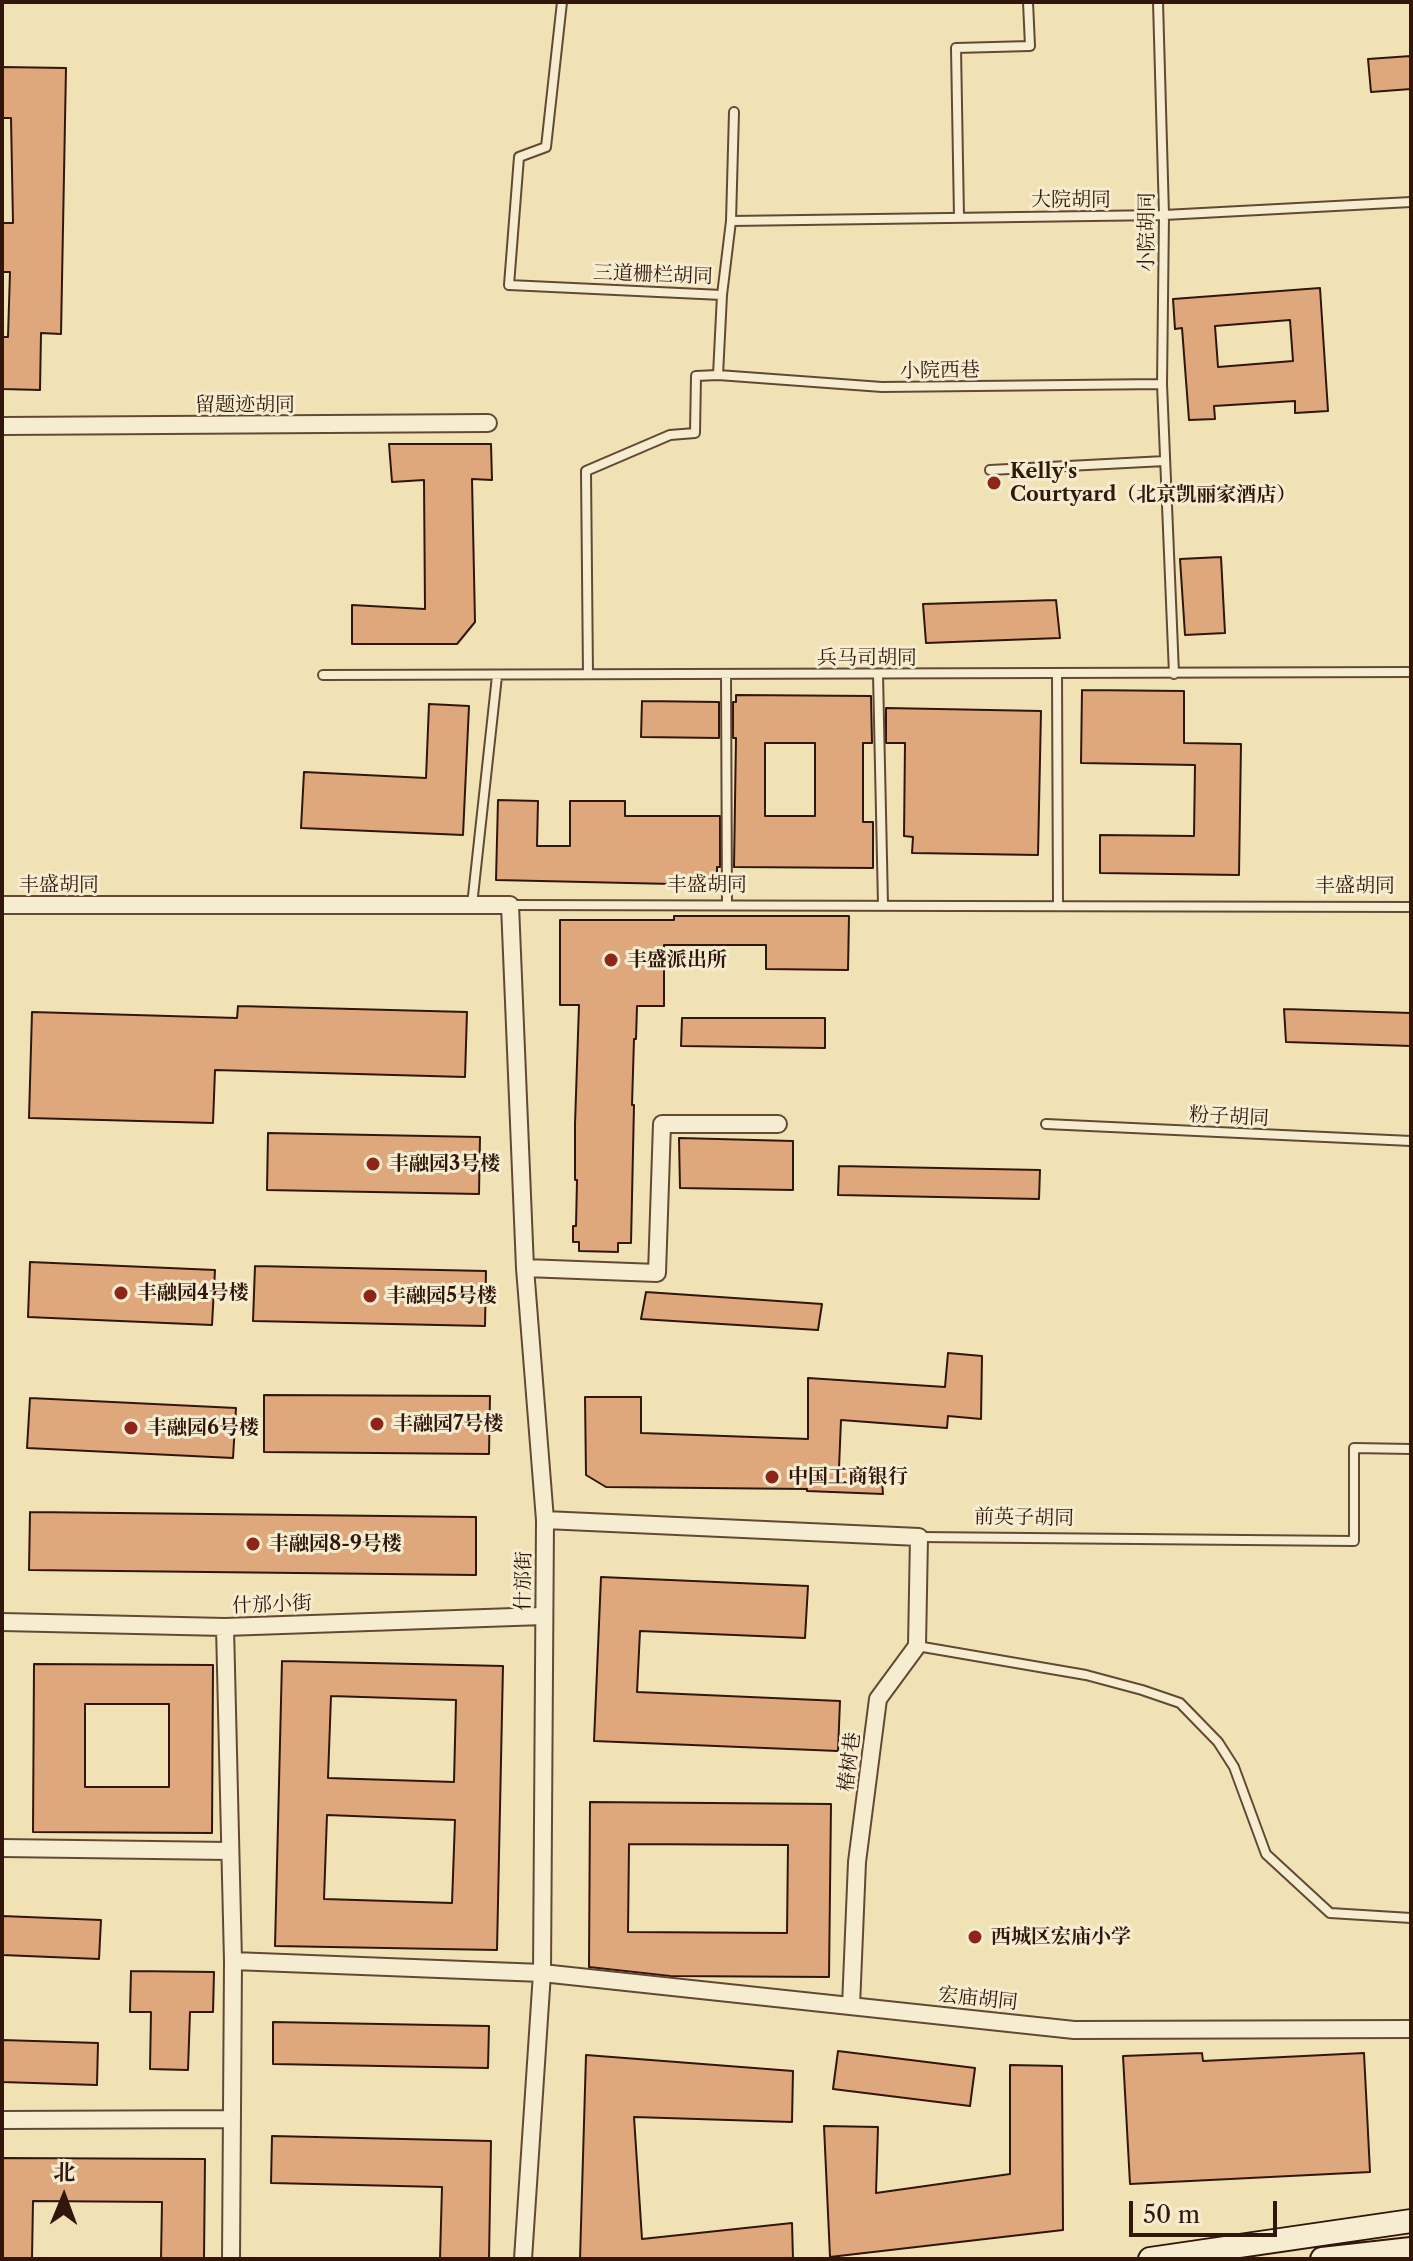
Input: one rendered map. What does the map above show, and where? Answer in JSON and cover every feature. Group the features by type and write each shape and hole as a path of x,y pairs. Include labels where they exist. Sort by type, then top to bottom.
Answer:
{"main road":[{"path":"1150,2259 1411,2221"},
{"path":"1330,2258 1411,2249"}],"street":[{"name":"留题迹胡同","path":"2,426 488,423"},
{"name":"丰盛胡同","path":"2,905 510,905"},
{"name":"什邡街","path":"510,905 525,1268 545,1520 542,1973 523,2259"},
{"path":"525,1268 657,1273 662,1124 778,1124"},
{"name":"前英子胡同","path":"545,1520 919,1537"},
{"path":"917,1646 919,1537"},
{"name":"什邡小街","path":"2,1622 225,1627 543,1616"},
{"path":"225,1627 233,1961 231,2259"},
{"name":"椿树巷","path":"851,2006 857,1862 878,1699 917,1646"},
{"path":"2,1848 229,1851"},
{"name":"宏庙胡同","path":"233,1961 542,1973 1074,2030 1411,2029"},
{"path":"2,2120 230,2119"}],"lane":[{"name":"三道栅栏胡同","path":"562,2 546,147 519,157 509,285 722,295 731,221 734,112"},
{"path":"959,217 956,48 1030,46 1028,2"},
{"name":"小院胡同","path":"1158,2 1164,215 1162,384 1174,674"},
{"name":"大院胡同","path":"731,221 1164,215 1411,202"},
{"path":"588,674 586,471 670,435 695,433 696,376 718,375 722,295"},
{"name":"小院西巷","path":"718,375 882,387 1162,384"},
{"path":"990,470 1165,461"},
{"name":"兵马司胡同","path":"323,675 1411,672"},
{"path":"726,674 727,905"},
{"path":"878,674 883,905"},
{"path":"1057,674 1058,906"},
{"path":"472,905 497,676"},
{"name":"丰盛胡同","path":"510,905 1411,907"},
{"name":"粉子胡同","path":"1046,1124 1411,1141"},
{"name":"前英子胡同","path":"919,1537 1354,1541 1354,1448 1411,1449"},
{"path":"917,1646 1086,1675 1180,1703 1218,1742 1234,1767 1266,1854 1330,1913 1411,1918"}],"building":[{"path":"1411,56 1411,89 1371,92 1368,59"},
{"path":"2,67 66,68 61,334 41,333 40,390 2,389 2,337 8,337 10,272 2,272 2,223 13,223 11,118 2,118"},
{"path":"1320,288 1328,411 1295,413 1295,401 1214,406 1215,419 1189,420 1182,328 1175,329 1173,299","holes":["1290,320 1293,361 1218,367 1215,326"]},
{"path":"389,444 491,444 492,480 472,479 475,622 457,644 352,644 352,605 425,609 424,480 392,482"},
{"path":"1221,557 1225,633 1185,635 1180,559"},
{"path":"1056,600 1060,638 926,643 923,604"},
{"path":"1082,690 1184,691 1184,743 1241,744 1239,875 1100,873 1100,835 1194,836 1195,765 1081,763"},
{"path":"736,695 871,696 872,743 863,743 863,822 873,822 873,868 734,867 736,738 733,738 733,702 736,702","holes":["765,743 815,743 815,816 765,816"]},
{"path":"642,701 719,702 719,738 641,737"},
{"path":"429,704 469,706 463,835 301,828 304,772 426,778"},
{"path":"886,708 1041,711 1038,855 912,853 913,837 904,836 905,743 886,743"},
{"path":"498,800 538,801 537,846 570,846 570,801 625,801 625,816 720,816 717,885 496,880"},
{"path":"674,916 849,916 848,970 766,969 766,945 664,945 664,1006 637,1006 632,1105 631,1243 618,1243 618,1252 579,1251 579,1242 573,1242 573,1226 576,1226 579,1005 560,1005 560,920 674,920"},
{"path":"238,1006 467,1012 465,1077 215,1070 213,1123 29,1118 32,1012 237,1018"},
{"path":"1284,1009 1411,1013 1411,1046 1286,1042"},
{"path":"682,1018 825,1018 825,1048 681,1046"},
{"name":"丰融园3号楼","path":"268,1133 480,1137 479,1194 267,1190"},
{"path":"679,1138 793,1141 793,1190 680,1188"},
{"path":"839,1166 1040,1170 1039,1199 838,1195"},
{"name":"丰融园4号楼","path":"30,1262 215,1270 212,1325 28,1317"},
{"name":"丰融园5号楼","path":"255,1266 486,1271 485,1326 253,1321"},
{"path":"646,1292 822,1304 818,1330 641,1319"},
{"path":"948,1353 982,1356 981,1419 948,1416 947,1428 841,1420 839,1468 881,1469 883,1494 807,1489 606,1487 586,1475 585,1397 641,1397 641,1433 808,1439 808,1378 945,1387"},
{"name":"丰融园7号楼","path":"264,1395 490,1396 489,1454 264,1452"},
{"name":"丰融园6号楼","path":"30,1398 236,1408 233,1458 27,1448"},
{"name":"丰融园8-9号楼","path":"30,1512 476,1517 476,1575 29,1570"},
{"path":"601,1577 808,1586 805,1638 640,1631 637,1692 840,1701 838,1751 594,1741"},
{"path":"282,1661 503,1666 497,1950 275,1946","holes":["331,1696 456,1700 454,1782 328,1778","327,1815 455,1820 452,1903 324,1899"]},
{"path":"34,1664 213,1665 212,1833 33,1832","holes":["85,1704 169,1704 169,1787 85,1787"]},
{"path":"590,1802 831,1804 829,1977 670,1976 589,1967","holes":["629,1844 788,1845 787,1933 628,1932"]},
{"path":"2,1916 101,1920 99,1959 2,1955"},
{"path":"131,1971 214,1972 213,2012 190,2012 188,2070 150,2069 151,2012 130,2012"},
{"path":"273,2022 489,2026 488,2068 273,2064"},
{"path":"2,2040 98,2043 97,2085 2,2082"},
{"path":"838,2051 975,2068 970,2106 833,2089"},
{"path":"1202,2053 1203,2061 1364,2053 1370,2172 1130,2184 1123,2056"},
{"path":"586,2055 793,2071 792,2122 634,2117 642,2239 792,2223 793,2259 580,2259"},
{"path":"1010,2065 1062,2066 1063,2230 830,2257 824,2126 878,2127 876,2193 1010,2174"},
{"path":"272,2136 491,2141 489,2259 440,2259 442,2187 271,2183"},
{"path":"2,2158 205,2159 204,2259 161,2259 162,2202 33,2201 32,2259 2,2259"}],"place":[{"name":"Kelly's Courtyard（北京凯丽家酒店）","path":"994,483"},
{"name":"丰盛派出所","path":"611,960"},
{"name":"丰融园3号楼","path":"373,1164"},
{"name":"丰融园4号楼","path":"121,1293"},
{"name":"丰融园5号楼","path":"370,1296"},
{"name":"丰融园7号楼","path":"377,1424"},
{"name":"丰融园6号楼","path":"131,1428"},
{"name":"中国工商银行","path":"772,1477"},
{"name":"丰融园8-9号楼","path":"253,1544"},
{"name":"西城区宏庙小学","path":"975,1937"}]}
